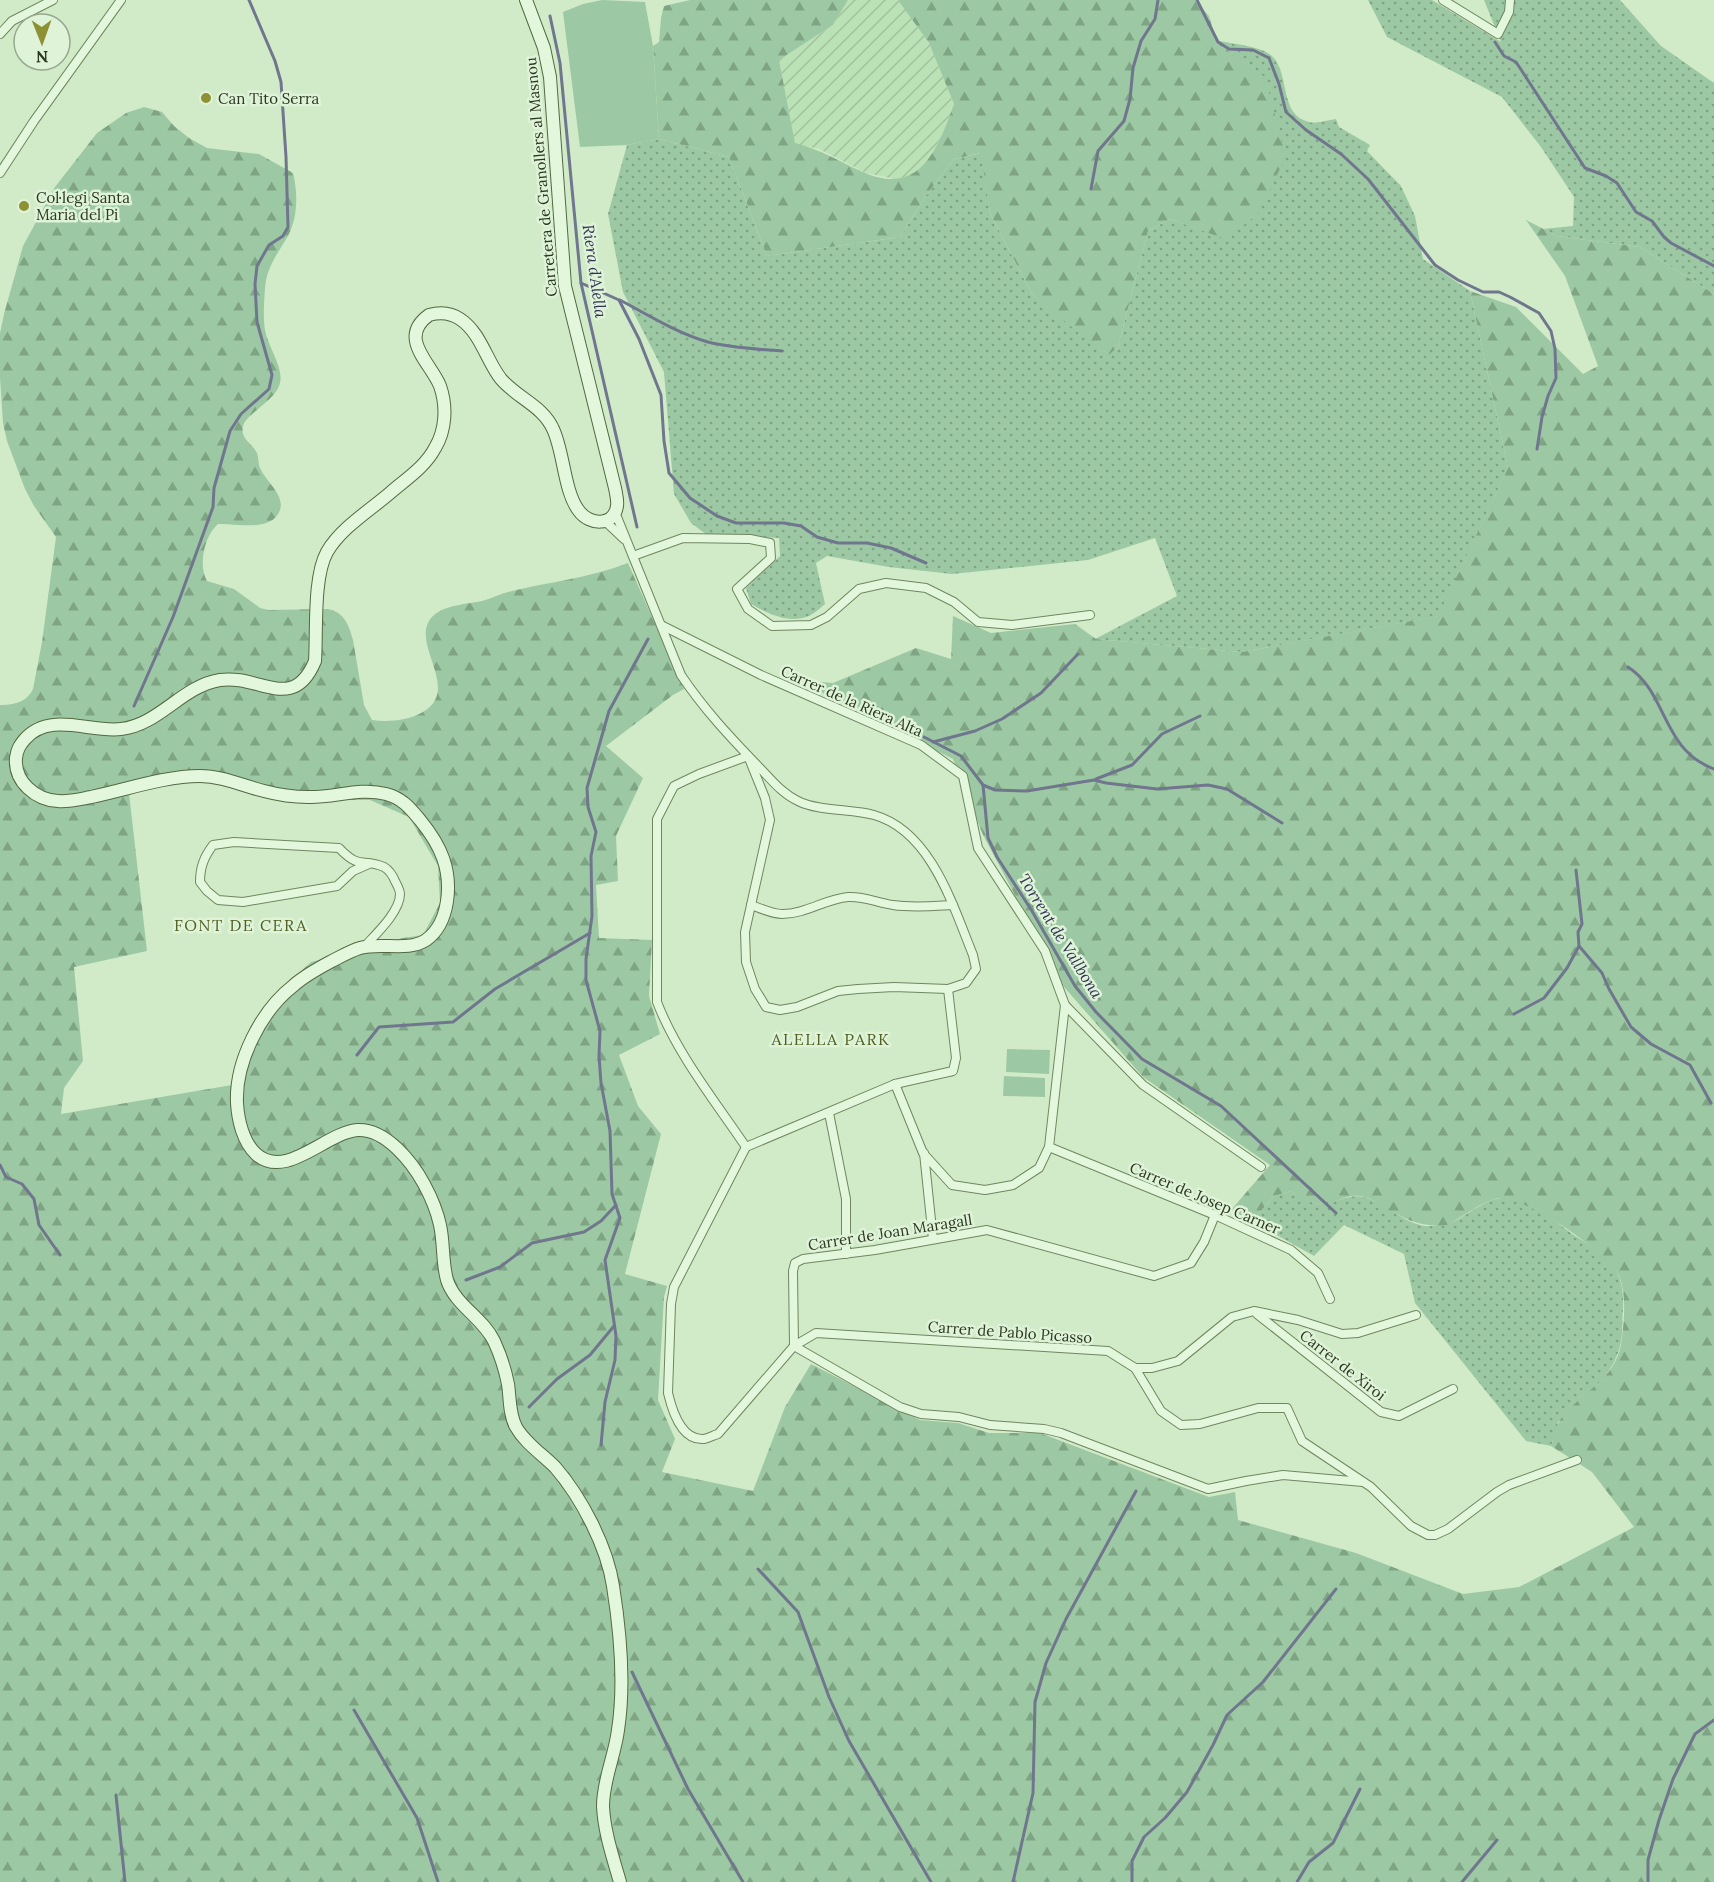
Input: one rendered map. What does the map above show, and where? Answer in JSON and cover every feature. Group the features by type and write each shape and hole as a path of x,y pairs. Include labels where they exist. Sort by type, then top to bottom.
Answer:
{"main road":[{"name":"Carretera de Granollers al Masnou","path":"526,0 542,41 550,77 565,286 615,488 617,507 610,517"},
{"path":"610,517 591,521 578,511 570,493 557,437 549,420 502,380 477,337 462,320 448,314 429,315 420,323 416,338 422,357 439,384 445,405 441,435 436,448 425,463 342,533 324,558 318,580 315,661 303,682 296,687 280,689 244,681 217,681 198,687 146,722 133,727 113,730 52,725 35,730 20,744 16,768 22,781 34,793 52,801 71,801 177,778 205,776 218,777 261,791 307,798 366,791 380,792 396,797 411,808 429,830 445,862 448,885 445,912 436,930 422,943 364,947 345,954 293,985 275,1004 260,1027 243,1061 238,1080 239,1118 250,1147 259,1157 275,1163 292,1159 341,1134 367,1130 373,1132 386,1139 408,1161 424,1185 440,1224 448,1284 456,1298 480,1320 495,1344 506,1376 516,1427 530,1444 551,1463 575,1493 589,1517 612,1575 621,1694 618,1735 603,1796 603,1809 620,1882"}],"street":[{"path":"0,34 12,21 53,0"},
{"path":"0,173 34,121 122,0"},
{"path":"1443,0 1498,34 1509,12 1510,0"},
{"path":"610,517 633,556 681,675 724,732 748,756 785,794 800,803 875,815 903,830 924,852 940,875 973,955 976,969 966,983 948,990 894,987 858,989 838,992 797,1007 780,1010 766,1007 755,989 746,962 745,932 770,820 765,798 748,756"},
{"path":"633,556 683,538 750,539 770,543 771,558 737,589 748,609 772,626 811,625 827,617 859,589 886,583 926,588 954,602 978,622 1012,625 1090,615"},
{"name":"Carrer de la Riera Alta","path":"661,625 761,675 921,745 963,776 978,848 1045,951 1065,1005 1048,1147"},
{"path":"746,1147 664,1020 657,1002 657,819 674,786 748,756"},
{"path":"364,947 382,928 398,903 400,892 393,876 386,868 369,864 358,864 339,848 224,843 213,845 200,869 200,882 218,900 243,902 337,886 353,871 369,864"},
{"path":"751,905 780,914 807,910 833,900 850,897 871,899 891,905 921,907 953,905"},
{"path":"948,990 956,1058 953,1071 895,1084 746,1147 674,1287 671,1304 668,1392 671,1406 682,1427 690,1436 704,1439 718,1434 794,1346 900,1407 921,1414 959,1417 990,1425 1044,1429 1061,1433 1208,1489 1283,1475 1363,1482"},
{"path":"1065,1005 1143,1085 1261,1167"},
{"path":"895,1084 924,1153 933,1239"},
{"path":"829,1113 846,1199 846,1254"},
{"path":"924,1153 952,1185 985,1190 1013,1185 1039,1168 1048,1147"},
{"name":"Carrer de Josep Carner","path":"1048,1147 1215,1215 1291,1250 1318,1273 1330,1299"},
{"name":"Carrer de Joan Maragall","path":"794,1346 793,1271 795,1263 803,1259 987,1230 1154,1276 1191,1263 1204,1242 1215,1215"},
{"path":"1135,1368 1152,1368 1178,1361 1232,1317 1254,1311 1298,1320 1342,1334 1358,1333 1416,1316"},
{"name":"Carrer de Xiroi","path":"1254,1311 1381,1412 1399,1416 1453,1389"},
{"name":"Carrer de Pablo Picasso","path":"794,1346 816,1334 1004,1345 1108,1352 1135,1368"},
{"path":"1135,1368 1161,1411 1181,1425 1200,1424 1258,1408 1287,1408 1302,1441 1380,1493 1420,1533 1435,1535 1448,1529 1509,1485 1577,1460"}],"green space":[{"path":"602,0 645,2 653,46 659,139 627,145 580,147 563,12"},
{"path":"690,0 848,0 833,25 779,60 795,143 822,152 863,172 883,178 899,178 913,173 924,164 941,136 954,104 929,43 898,0 1195,0 1209,16 1218,46 1265,77 1286,157 1257,215 1225,239 1170,219 1148,231 1118,347 1109,355 1032,294 990,213 981,153 954,159 925,197 900,237 767,256 729,157 659,139 653,46 659,42 664,6"},
{"path":"848,0 898,0 930,45 954,104 941,138 922,169 899,180 866,173 819,149 795,144 779,60 833,25"},
{"path":"1368,0 1432,0 1501,42 1484,0 1620,0 1661,46 1714,83 1714,294 1640,247 1557,236 1543,229 1573,226 1574,197 1541,147 1502,97 1387,37"},
{"path":"1216,40 1268,53 1278,65 1289,103 1300,118 1309,122 1336,119 1339,127 1370,145 1367,151 1401,186 1415,216 1423,259 1470,291 1508,468 1439,616 1242,652 1095,639 1177,596 1155,538 1088,560 952,574 889,567 827,556 816,563 825,604 811,615 794,619 786,618 751,604 746,588 780,556 779,538 707,535 691,523 674,494 664,372 623,292 608,214 627,145 659,139 729,157 767,256 900,237 925,197 954,159 982,153 990,213 1032,294 1109,355 1118,347 1148,231 1170,219 1225,238"},
{"path":"144,107 162,112 189,138 207,148 259,154 293,173 295,181 294,221 270,267 265,289 265,330 281,380 276,392 245,421 243,426 243,434 257,453 261,470 278,494 280,510 276,517 262,524 218,524 209,536 204,551 203,567 207,581 234,589 260,608 268,610 328,609 342,616 348,624 353,640 364,705 372,720 389,721 417,715 431,705 437,693 437,680 426,639 427,626 434,615 450,607 628,563 684,689 606,746 643,778 616,836 618,881 596,885 599,938 652,940 649,996 660,1034 619,1055 638,1106 661,1134 625,1274 667,1286 664,1297 658,1400 675,1439 662,1472 753,1491 785,1407 811,1364 920,1420 958,1423 989,1433 1040,1433 1209,1497 1235,1492 1238,1520 1356,1553 1463,1594 1519,1587 1634,1527 1592,1472 1551,1446 1562,1417 1605,1377 1617,1357 1622,1336 1624,1301 1622,1284 1612,1266 1584,1241 1546,1216 1528,1206 1500,1198 1493,1199 1447,1225 1438,1226 1415,1222 1370,1199 1357,1196 1325,1204 1302,1199 1292,1191 1274,1196 1252,1221 1231,1210 1270,1165 1143,1077 1064,987 983,835 953,759 797,680 833,683 916,648 951,659 953,616 991,633 1075,624 1096,639 1242,652 1438,616 1508,468 1470,291 1516,307 1583,374 1598,366 1565,276 1526,220 1557,236 1640,247 1714,294 1714,1882 0,1882 0,705 20,702 33,689 42,642 56,537 25,489 7,441 3,423 0,378 0,333 23,246 55,187 97,133 126,113","holes":["198,780 290,800 370,800 409,817 438,866 440,903 423,935 311,962 283,988 232,1085 61,1114 64,1088 83,1061 74,967 147,951 129,793"]},
{"path":"1007,1049 1050,1050 1049,1074 1006,1072"},
{"path":"1004,1076 1045,1078 1045,1097 1003,1096"},
{"path":"1292,1191 1303,1199 1318,1204 1360,1196 1375,1201 1407,1220 1424,1226 1453,1222 1487,1202 1501,1198 1525,1202 1592,1247 1611,1263 1618,1274 1623,1298 1622,1333 1616,1358 1595,1388 1558,1422 1551,1446 1526,1441 1415,1303 1404,1254 1344,1225 1314,1256 1252,1221 1274,1196"}],"waterway":[{"path":"134,706 173,617 213,507 214,488 230,431 241,414 269,389 272,375 257,322 255,284 257,266 269,245 283,236 288,227 286,157 281,82 275,61 249,0"},
{"path":"1091,189 1098,151 1124,121 1130,99 1133,68 1141,41 1155,19 1158,0"},
{"path":"1197,0 1218,42 1229,49 1253,50 1269,58 1286,112 1306,130 1341,154 1368,179 1435,265 1483,292 1499,292 1539,313 1551,331 1555,349 1556,378 1542,417 1537,449"},
{"name":"Riera d'Alella","path":"550,16 560,63 581,283 637,527"},
{"path":"1495,42 1504,56 1516,62 1585,168 1617,183 1636,212 1652,221 1671,243 1714,266"},
{"path":"581,283 619,300 639,339 661,395 669,473 690,498 717,516 736,523 784,523 801,526 817,537 838,543 867,543 891,548 926,563"},
{"path":"620,300 674,329 708,342 782,351"},
{"path":"601,1445 605,1402 615,1360 616,1336 605,1260 620,1218 612,1194 610,1131 601,1083 599,1056 600,1031 586,980 586,959 592,916 591,856 596,832 588,807 587,788 609,711 648,639"},
{"path":"933,742 975,731 1002,719 1041,693 1078,654"},
{"path":"1628,667 1651,691 1674,735 1684,748 1697,760 1714,769"},
{"path":"1096,779 1132,765 1162,734 1200,716"},
{"name":"Torrent de Vallbona","path":"924,737 961,756 983,785 988,838 997,857 1032,911 1075,986 1096,1012 1142,1059 1221,1106 1336,1213"},
{"path":"983,785 995,790 1027,791 1094,780 1157,789 1208,785 1227,789 1282,823"},
{"path":"1576,870 1582,924 1578,932 1579,946 1602,973 1631,1027 1651,1044 1690,1065 1711,1103"},
{"path":"357,1055 379,1027 453,1022 495,989 590,933"},
{"path":"1514,1014 1544,998 1567,968 1579,946"},
{"path":"0,1165 6,1177 22,1184 34,1199 39,1225 60,1255"},
{"path":"466,1280 500,1267 532,1243 584,1232 601,1221 616,1205"},
{"path":"529,1407 557,1379 590,1355 614,1326"},
{"path":"1013,1882 1033,1793 1035,1702 1046,1663 1066,1619 1136,1491"},
{"path":"758,1569 798,1612 829,1697 849,1741 931,1882"},
{"path":"1132,1882 1132,1861 1144,1837 1165,1818 1187,1792 1227,1715 1263,1682 1336,1589"},
{"path":"632,1672 688,1789 743,1882"},
{"path":"354,1710 417,1818 438,1882"},
{"path":"1648,1882 1648,1860 1673,1779 1695,1734 1714,1720"},
{"path":"1297,1882 1309,1862 1333,1843 1360,1789"},
{"path":"116,1795 125,1882"},
{"path":"1462,1882 1497,1840"}],"place":[{"name":"Can Tito Serra","path":"206,98"},
{"name":"Col·legi Santa Maria del Pi","path":"24,206"}],"district":[{"name":"FONT DE CERA","path":"241,925"},
{"name":"ALELLA PARK","path":"831,1039"}]}
